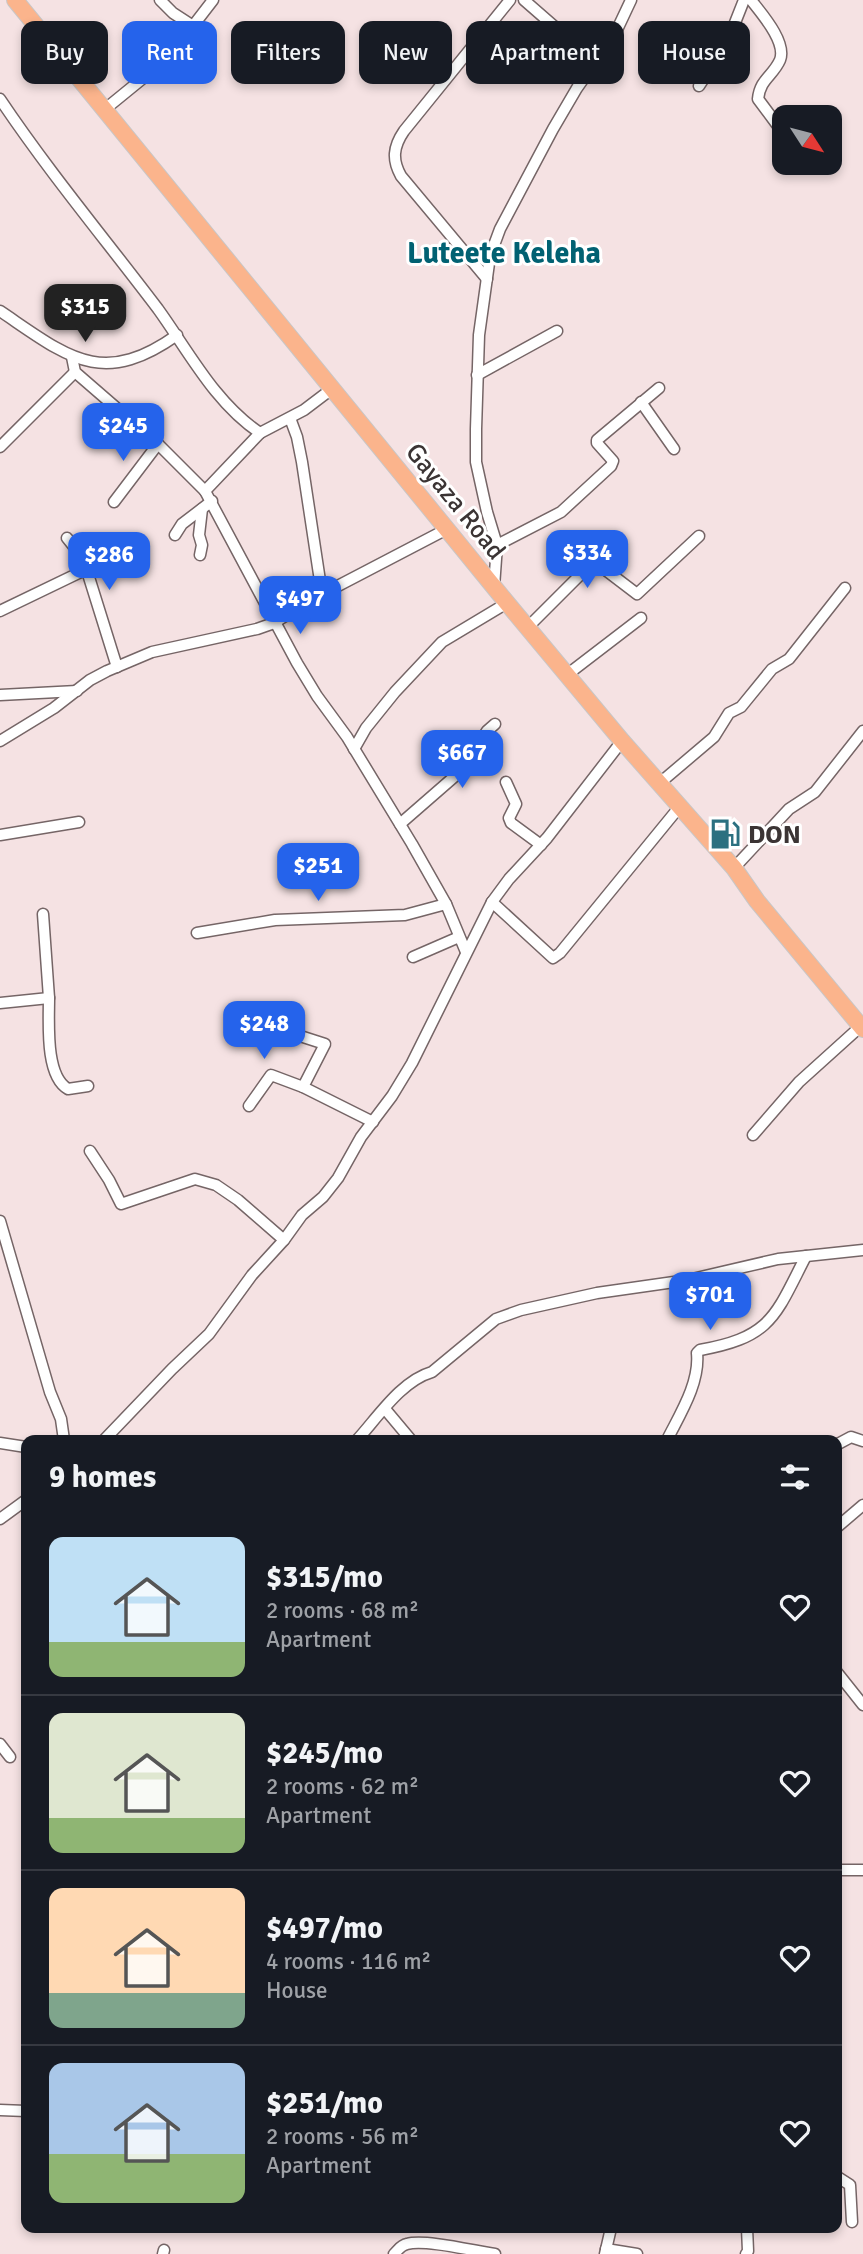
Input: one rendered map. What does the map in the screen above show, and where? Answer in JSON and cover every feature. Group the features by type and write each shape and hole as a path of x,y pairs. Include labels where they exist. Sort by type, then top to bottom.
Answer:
{"main road":[{"name":"Gayaza Road","path":"15,0 507,603 622,741 734,868 757,901 862,1027"}],"street":[{"path":"160,0 185,21"},
{"path":"197,21 213,0"},
{"path":"487,279 401,176 395,165 394,154 397,141 404,131 510,0"},
{"path":"524,0 548,21"},
{"path":"621,21 631,0"},
{"path":"699,86 727,43 744,0"},
{"path":"751,0 769,23 780,47 780,59 759,86 758,99 772,118"},
{"path":"104,110 137,84"},
{"path":"494,587 497,545 476,462 479,335 487,279 491,256 513,204 580,84"},
{"path":"0,99 70,197 177,335 220,398 260,433"},
{"path":"0,311 72,357 110,364 129,361 155,351 177,335"},
{"path":"477,375 557,331"},
{"path":"72,357 75,372 158,444 212,501 274,623 317,696 354,749 400,824 446,904 466,952"},
{"path":"0,447 75,372"},
{"path":"205,491 260,433 304,410 333,388"},
{"path":"497,545 561,512 611,466 612,461 597,440 659,388"},
{"path":"641,402 674,449"},
{"path":"290,418 300,449 322,594"},
{"path":"114,502 158,444"},
{"path":"175,534 182,524 212,501"},
{"path":"200,555 202,509"},
{"path":"0,741 25,727 90,680 117,667 152,652 274,623 322,594 447,529"},
{"path":"528,627 590,565 599,565 637,594 699,536"},
{"path":"67,538 83,558 117,667"},
{"path":"0,611 85,570"},
{"path":"660,782 714,737 729,713 741,708 772,668 789,659 845,588"},
{"path":"354,749 366,728 395,692 442,642 507,603"},
{"path":"568,674 641,618"},
{"path":"0,695 77,691"},
{"path":"400,824 461,770 487,731 495,724"},
{"path":"734,868 789,809 815,792 863,731"},
{"path":"109,1435 209,1334 252,1275 284,1240 302,1215 331,1187 412,1063 492,902 509,879 541,845 622,741"},
{"path":"506,782 516,804 509,818 511,823 541,845"},
{"path":"492,902 553,958 560,953 681,805"},
{"path":"0,835 79,822"},
{"path":"197,933 275,920 405,915 446,904"},
{"path":"43,914 51,1054 57,1080 68,1089 88,1086"},
{"path":"413,957 459,937"},
{"path":"0,1003 49,998"},
{"path":"753,1135 799,1082 862,1027"},
{"path":"298,1035 325,1044 303,1087"},
{"path":"249,1106 271,1075 303,1087 373,1122"},
{"path":"90,1151 110,1180 121,1204 195,1179 215,1185 238,1200 284,1240"},
{"path":"0,1221 50,1392 61,1419 63,1435"},
{"path":"362,1435 411,1384 432,1371 496,1319 521,1310 597,1293 688,1280 753,1264 863,1250"},
{"path":"669,1435 691,1389 700,1350 739,1341 768,1323 806,1256"},
{"path":"385,1409 407,1435"},
{"path":"842,1442 851,1437 863,1441"},
{"path":"0,1443 21,1446"},
{"path":"0,1520 21,1504"},
{"path":"842,1523 863,1505"},
{"path":"842,1679 863,1705"},
{"path":"0,1744 10,1757"},
{"path":"842,1870 863,1870"},
{"path":"0,2110 21,2111"},
{"path":"842,2180 850,2185 852,2222"},
{"path":"610,2233 606,2252 637,2254"},
{"path":"746,2254 747,2233"},
{"path":"394,2254 409,2243 443,2245 495,2254"}],"place":[{"name":"DON","path":"725,834"}],"district":[{"name":"Luteete Keleha","path":"504,253"}]}
